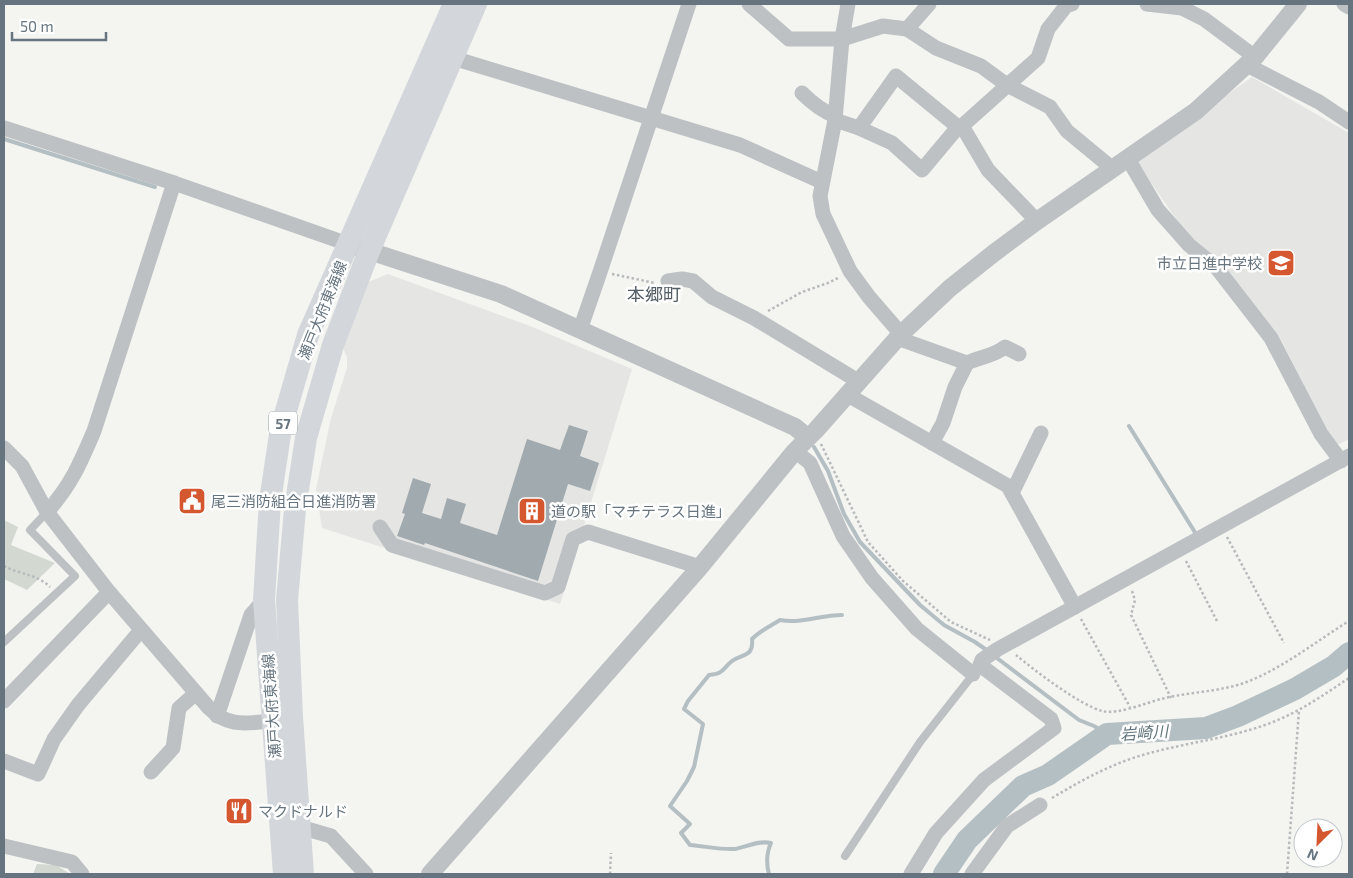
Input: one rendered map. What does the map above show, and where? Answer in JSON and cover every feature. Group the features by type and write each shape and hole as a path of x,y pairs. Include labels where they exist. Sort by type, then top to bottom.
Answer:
{"main road":[{"name":"瀬戸大府東海線","path":"284,874 264,600 270,501 282,428 308,335 454,4"},
{"name":"瀬戸大府東海線","path":"303,874 292,717 287,600 295,509 306,438 333,345 369,251 476,4"}],"street":[{"path":"580,330 689,4"},
{"path":"748,4 789,39 842,39 883,26 907,29 936,48 981,66 1007,85 1050,107 1067,131 1112,169"},
{"path":"848,4 842,39 835,118 820,196 823,214 850,271 899,336 967,364"},
{"path":"907,29 929,4"},
{"path":"802,93 810,102 835,118 892,144 922,170 960,127 1038,58 1048,29 1066,6 1072,4"},
{"path":"1147,4 1182,8 1204,19 1251,61 1320,102 1349,122"},
{"path":"430,874 700,567 795,451 899,336 950,288 1036,221 1196,112 1251,61 1298,4"},
{"path":"1344,4 1349,6"},
{"path":"453,58 740,145 822,182"},
{"path":"859,128 896,76 960,127 988,170 1036,221"},
{"path":"4,128 174,183 348,244 501,294 811,434"},
{"path":"979,666 1001,647 1345,459 1321,434 1271,338 1216,267 1189,245 1158,210 1128,158"},
{"path":"47,512 63,495 79,468 94,431 174,183"},
{"path":"668,281 687,279 693,281 712,297 754,318 932,443 1008,486 1075,607"},
{"path":"932,443 943,423 955,387 967,364 980,357 995,354 1005,347 1019,354"},
{"path":"1012,493 1041,433"},
{"path":"4,448 22,466 47,512 109,592 217,716 234,724 272,721"},
{"path":"795,451 810,463 843,536 872,578 916,629 979,666 1051,719 1054,728 984,780 936,833 911,874"},
{"path":"380,527 392,545 545,593 558,587 573,539 588,532 700,567"},
{"path":"4,701 109,592"},
{"path":"217,716 251,615 264,600"},
{"path":"4,761 38,774 54,739 78,705 142,630"},
{"path":"151,772 173,748 180,708 196,693"},
{"path":"972,874 1007,826 1040,805"},
{"path":"300,826 332,836 366,874"},
{"path":"4,846 72,862 82,874"}],"lane":[{"path":"4,642 75,576 30,530 47,512"},
{"path":"845,856 920,742 979,666"}],"path":[{"path":"754,318 758,314 777,307 802,292 828,283 850,271"},
{"path":"600,272 656,283 668,281"},
{"path":"811,434 868,542 903,581 951,622 1001,647 1086,704 1103,711 1118,712 1180,694 1243,683 1262,675 1349,621"},
{"path":"1221,527 1284,643"},
{"path":"1180,549 1218,622"},
{"path":"4,566 42,580 56,594"},
{"path":"1128,578 1134,600 1131,615 1171,698 1180,694"},
{"path":"1075,607 1130,708"},
{"path":"1040,805 1087,777 1130,759 1273,722 1299,710 1349,678"},
{"path":"1287,874 1299,710"},
{"path":"610,874 611,853"}],"shaded area":[{"name":"市立日進中学校","path":"1252,77 1349,133 1349,439 1335,446 1280,338 1257,311 1200,253 1135,160"},
{"name":"道の駅「マチテラス日進」","path":"388,274 530,326 632,369 560,604 322,528 316,489 331,418 347,368 347,357 343,348 366,283"},
{"path":"4,520 18,527 11,545 55,563 27,590 4,579"},
{"path":"37,864 56,865 70,874 33,874"}],"building":[{"name":"道の駅「マチテラス日進」","path":"569,425 588,431 580,456 599,463 590,491 568,484 538,581 425,543 424,545 397,536 405,514 402,513 413,478 431,484 422,513 441,519 447,498 466,504 460,523 497,535 527,439 560,450"}],"waterway":[{"path":"4,139 155,187"},
{"path":"1129,426 1196,534"},
{"path":"814,447 828,471 844,514 860,542 920,605 944,625 988,651"},
{"path":"769,874 767,858 771,843 757,843 735,849 690,845 681,833 690,824 670,806 694,767 703,724 684,709 688,701 709,675 720,672 732,661 749,652 752,639 780,620 796,621 842,615"},
{"name":"岩崎川","path":"944,874 967,840 1023,786 1048,775 1107,734 1206,728 1238,716 1295,689 1334,666 1349,653"},
{"path":"993,655 1079,720 1107,734"}],"place":[{"name":"市立日進中学校","path":"1281,263"},
{"name":"尾三消防組合日進消防署","path":"192,501"},
{"name":"道の駅「マチテラス日進」","path":"532,511"},
{"name":"マクドナルド","path":"239,811"}],"district":[{"name":"本郷町","path":"654,294"}]}
